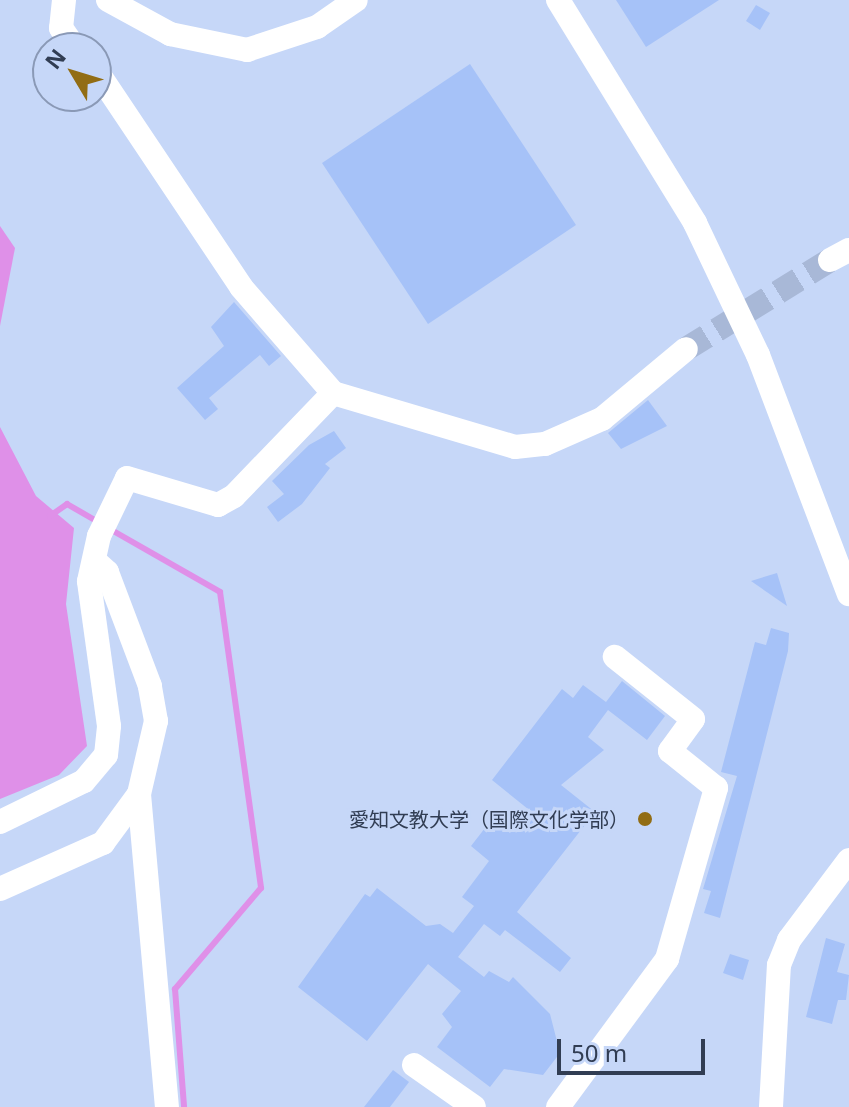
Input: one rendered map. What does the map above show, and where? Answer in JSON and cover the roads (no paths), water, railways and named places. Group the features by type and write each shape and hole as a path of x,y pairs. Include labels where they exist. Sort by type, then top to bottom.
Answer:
{"street":[{"path":"64,0 61,28 64,32"},
{"path":"108,0 170,34 247,50 317,27 356,0"},
{"path":"558,0 695,223 758,355 849,594"},
{"path":"112,94 241,287 333,393 515,447 545,444 602,419 686,349"},
{"path":"0,822 74,787 106,755 109,726 89,581 96,562 99,536 127,478 218,505 234,496 333,393"},
{"path":"96,562 107,572 150,686 156,721 139,794 167,1107"},
{"path":"558,1107 667,959 716,788 670,751 693,719 615,657"},
{"path":"0,889 103,843 139,794"},
{"path":"771,1107 779,965 789,940 849,860"},
{"path":"414,1065 474,1107"}],"waterway":[{"path":"50,516 67,504 98,522"},
{"path":"108,528 220,592 261,888 175,989 184,1107"}],"tunnel":[{"path":"686,349 830,260"}],"place":[{"name":"愛知文教大学（国際文化学部）","path":"645,819"}]}
